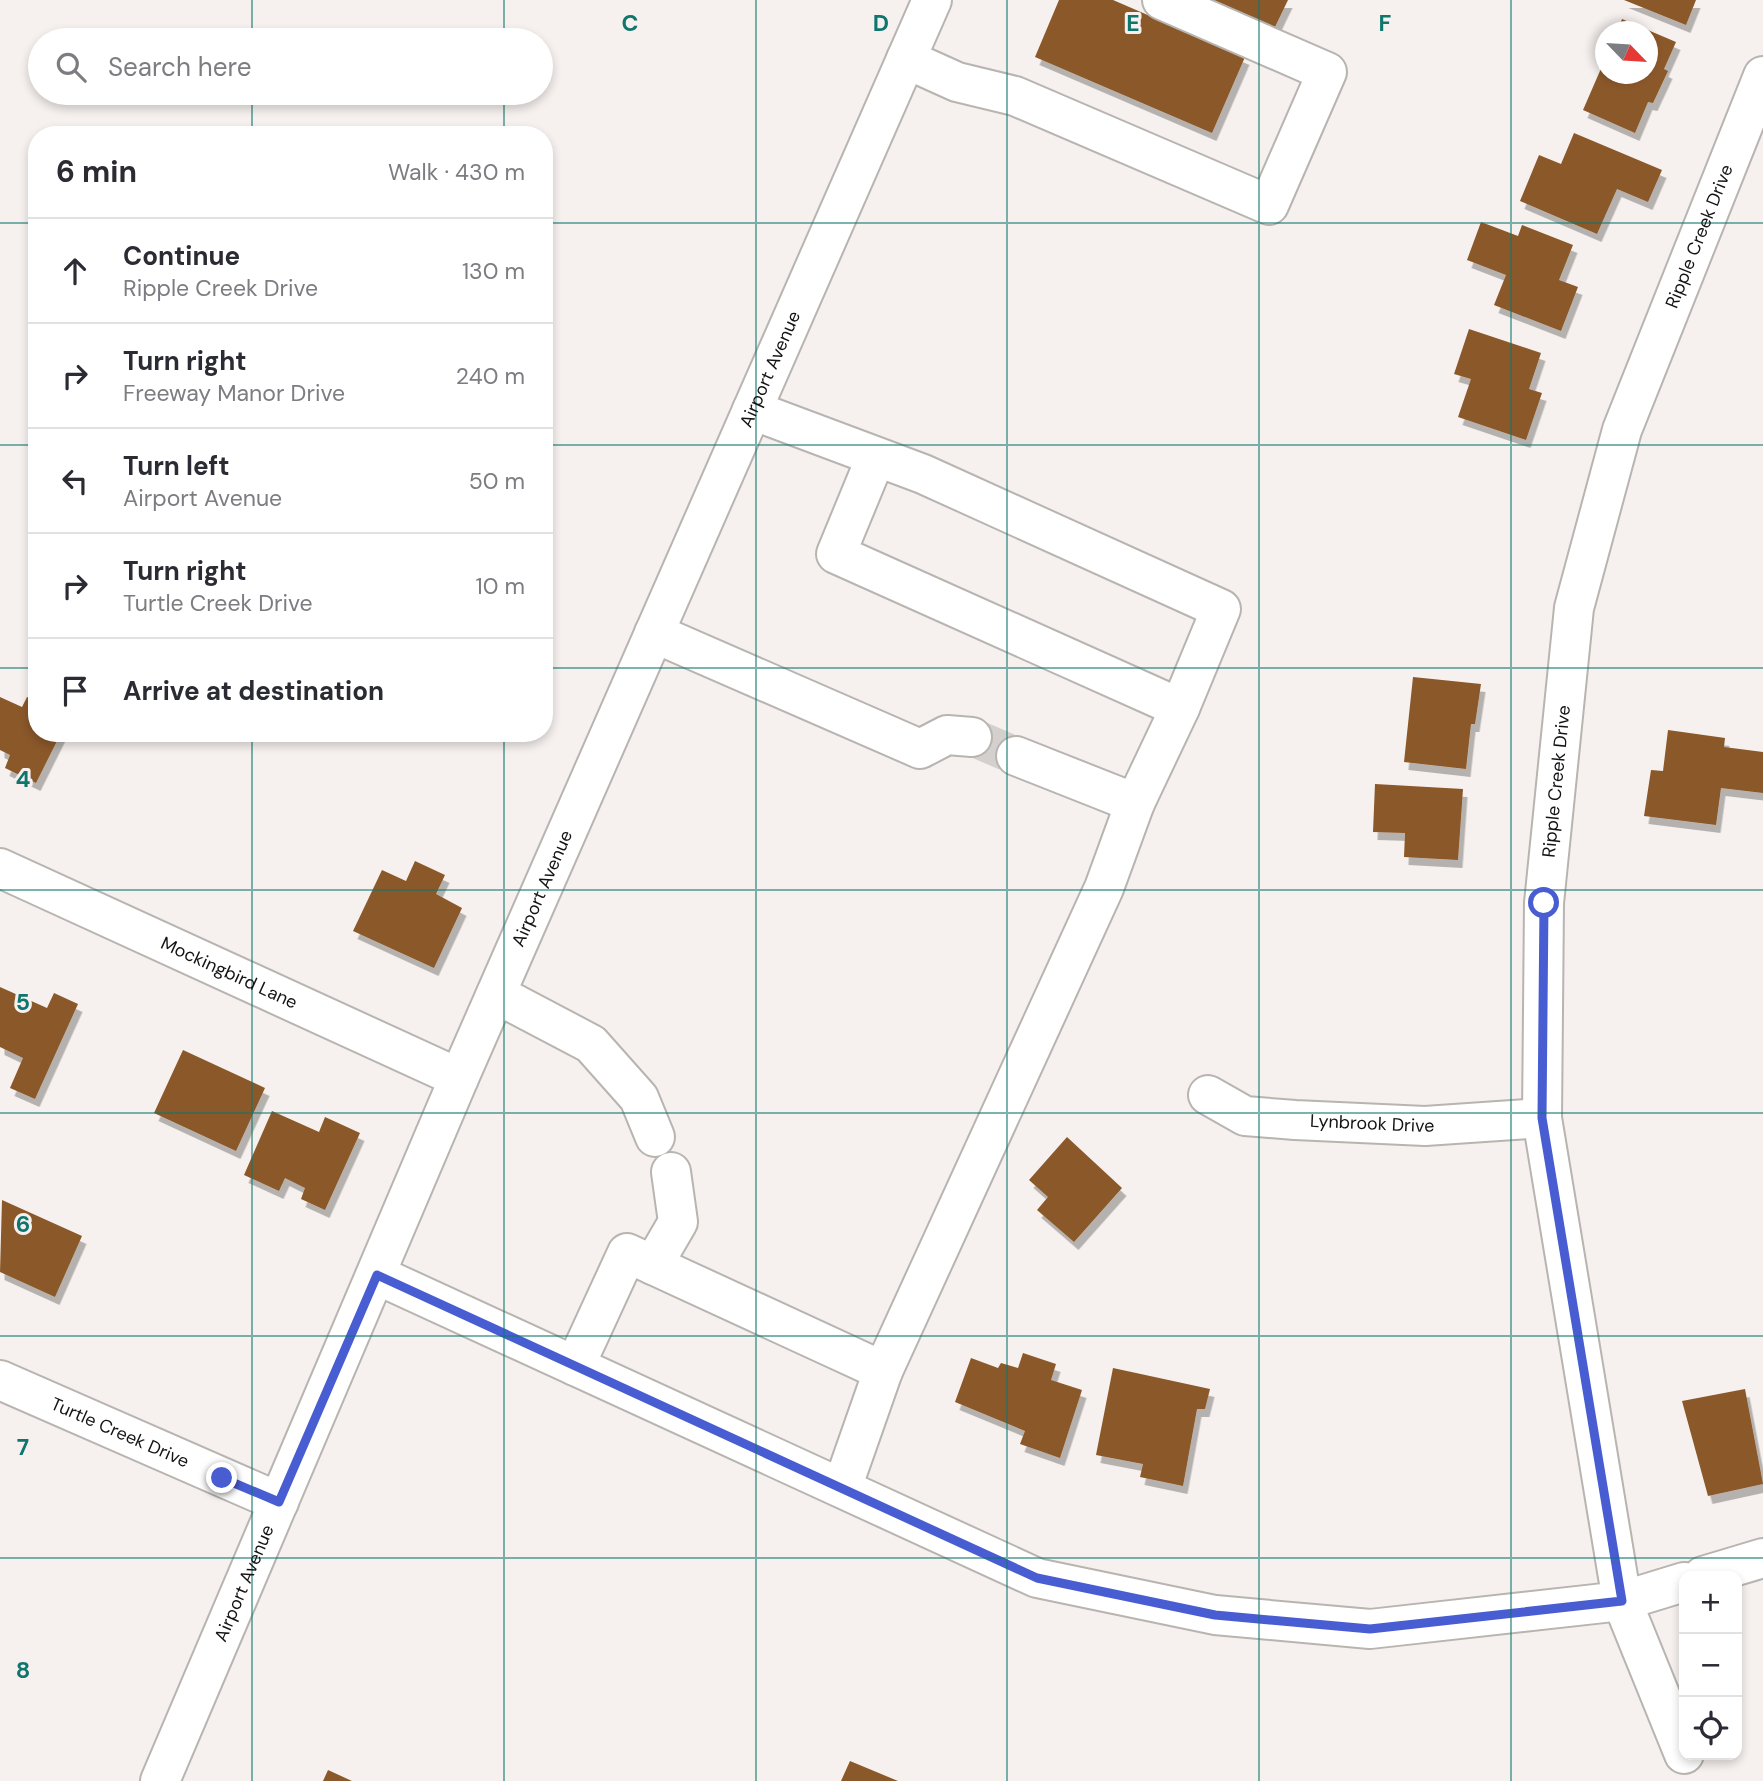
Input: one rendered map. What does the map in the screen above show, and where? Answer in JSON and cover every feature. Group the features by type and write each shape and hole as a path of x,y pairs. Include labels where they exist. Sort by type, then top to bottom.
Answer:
{"street":[{"name":"Airport Avenue","path":"160,1781 377,1275 458,1078 932,0"},
{"path":"906,59 957,82 1015,96 1269,205 1327,72 1162,0"},
{"name":"Ripple Creek Drive","path":"1679,1742 1622,1601 1542,1118 1544,903 1574,608 1622,430 1763,76"},
{"path":"752,410 923,474 1221,609 1180,708 1135,803 1104,888 883,1371 842,1488"},
{"path":"876,457 836,554 1180,708"},
{"path":"654,633 920,749 947,735 972,737"},
{"path":"1016,756 1135,803"},
{"name":"Mockingbird Lane","path":"0,868 458,1078"},
{"path":"496,993 591,1044 639,1098 655,1137"},
{"name":"Lynbrook Drive","path":"1208,1095 1245,1116 1294,1120 1425,1126 1542,1118"},
{"path":"653,1265 678,1222 671,1172"},
{"path":"575,1366 627,1253 883,1371"},
{"path":"377,1275 1037,1578 1215,1615 1370,1629 1622,1601 1679,1584"},
{"name":"Turtle Creek Drive","path":"0,1380 279,1502"},
{"path":"1720,1571 1763,1558"},
{"name":"Ripple Creek Drive","path":"1686,1760 1695,1781"}],"building":[{"path":"1059,0 1113,0 1245,57 1212,133 1035,57"},
{"path":"1210,0 1288,0 1274,29"},
{"path":"1624,0 1696,0 1686,25"},
{"path":"1658,34 1676,42 1664,69 1668,71 1653,103 1648,102 1635,133 1583,110 1595,82 1658,84"},
{"path":"1574,133 1662,170 1648,202 1617,189 1597,234 1520,201 1539,155 1561,164"},
{"path":"1481,222 1518,236 1522,225 1573,245 1559,280 1578,287 1561,331 1494,305 1506,275 1467,260"},
{"path":"1469,329 1541,353 1529,389 1542,393 1526,440 1458,417 1471,379 1454,374"},
{"path":"1413,677 1481,684 1475,724 1471,724 1466,769 1404,762"},
{"path":"0,697 22,707 28,698 28,742 56,742 36,783 5,768 10,755 0,750"},
{"path":"1668,730 1725,738 1724,747 1763,752 1763,793 1721,788 1716,825 1644,816 1651,770 1663,771"},
{"path":"1375,784 1463,789 1458,860 1404,857 1405,833 1373,832"},
{"path":"415,861 445,875 436,894 462,908 434,968 353,931 382,870 406,881"},
{"path":"0,987 47,1008 54,993 78,1004 35,1099 10,1088 23,1058 0,1047"},
{"path":"183,1050 265,1088 236,1151 154,1113"},
{"path":"272,1111 319,1132 325,1117 360,1133 325,1210 301,1199 305,1188 285,1178 279,1191 244,1175"},
{"path":"1067,1137 1122,1188 1074,1242 1037,1210 1048,1197 1029,1180"},
{"path":"2,1200 82,1236 55,1297 0,1272"},
{"path":"1023,1353 1056,1364 1051,1380 1082,1390 1060,1458 1020,1444 1025,1431 955,1402 971,1358 998,1368 1001,1363 1018,1368"},
{"path":"1113,1368 1210,1389 1205,1409 1197,1409 1183,1486 1140,1477 1143,1464 1096,1455"},
{"path":"1745,1389 1763,1484 1708,1496 1682,1401"},
{"path":"850,1761 898,1781 841,1781"},
{"path":"328,1770 352,1781 323,1781"}],"tunnel":[{"path":"972,737 1016,756"}],"route":[{"path":"222,1478 279,1502 377,1275 1037,1578 1215,1615 1370,1629 1622,1601 1542,1118 1544,903"}]}
